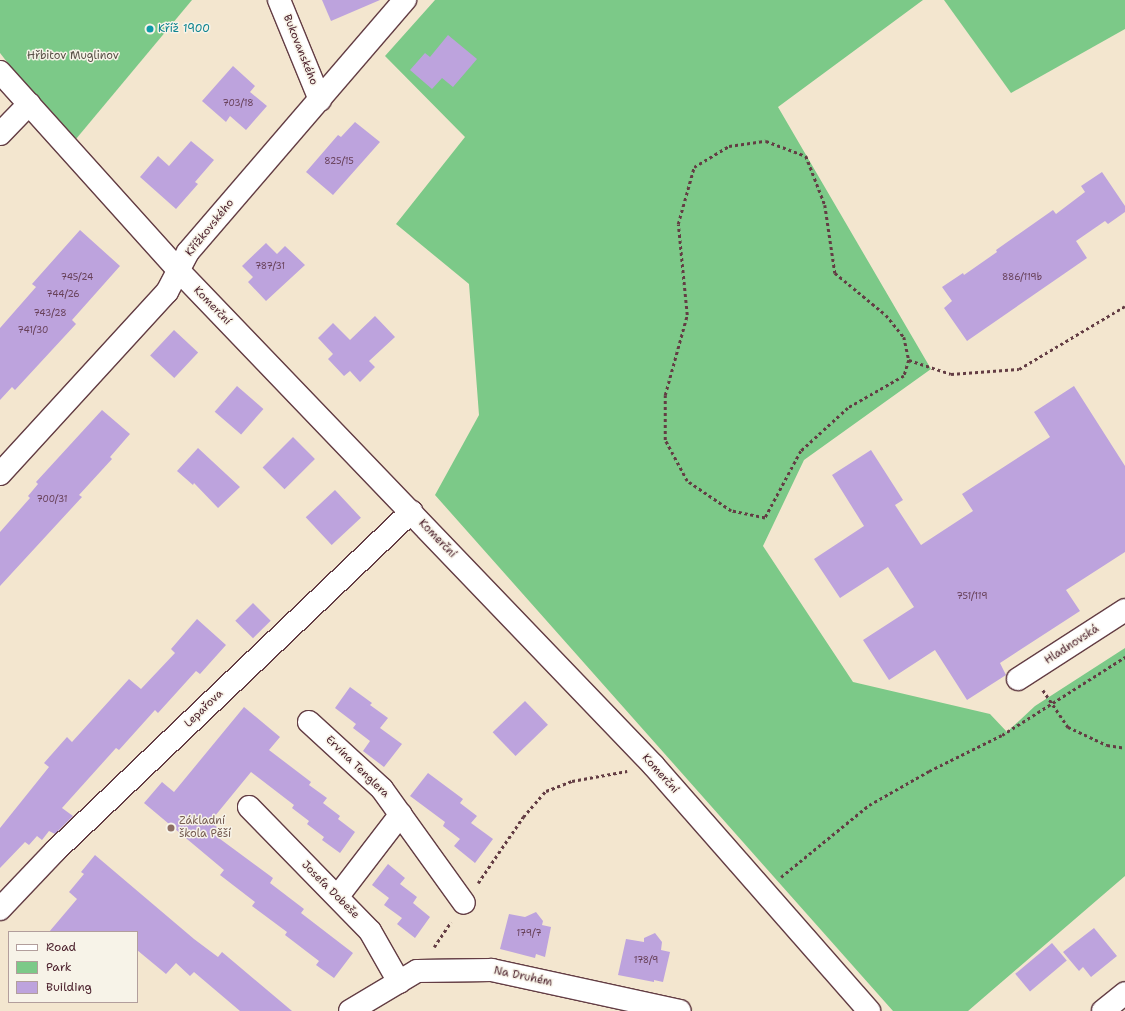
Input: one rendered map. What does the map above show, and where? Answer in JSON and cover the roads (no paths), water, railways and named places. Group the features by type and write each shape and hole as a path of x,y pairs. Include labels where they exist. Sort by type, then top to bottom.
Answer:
{"street":[{"name":"Bukovanského","path":"280,0 320,100"},
{"name":"Křížkovského","path":"0,474 167,292 188,252 405,0"},
{"name":"Komerční","path":"0,72 179,271 654,766 870,1011"},
{"path":"0,134 29,104"},
{"name":"Lepařova","path":"0,909 56,851 411,512"},
{"name":"Hladnovská","path":"1024,675 1125,610"},
{"name":"Ervína Tenglera","path":"309,722 382,789 464,903"},
{"name":"Josefa Dobeše","path":"249,807 338,896 370,931 408,977"},
{"path":"338,896 401,814"},
{"name":"Na Druhém","path":"350,1011 408,977 492,970 680,1011"},
{"path":"1103,1011 1125,993"}],"place":[{"name":"Kříž 1900","path":"150,29"},
{"name":"Základní škola Pěší","path":"171,828"}],"park label":[{"name":"Hřbitov Muglinov","path":"73,56"}]}
